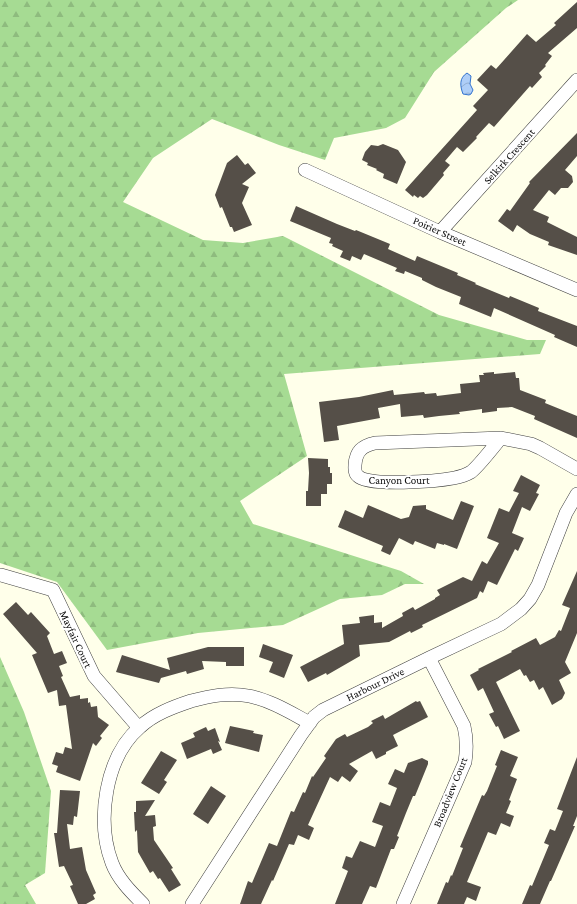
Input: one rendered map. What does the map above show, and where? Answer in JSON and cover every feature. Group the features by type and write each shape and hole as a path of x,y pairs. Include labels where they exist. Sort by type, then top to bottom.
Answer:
{"street":[{"name":"Selkirk Crescent","path":"440,232 577,80"},
{"name":"Poirier Street","path":"305,170 440,232 577,290"},
{"name":"Canyon Court","path":"501,438 472,471 454,478 420,482 376,482 363,479 357,476 355,472 356,455 360,449 375,443 501,438 518,441 540,448 577,469"},
{"name":"Harbour Drive","path":"192,904 310,723 323,710 501,624 521,609 530,599 538,585 566,513 577,494"},
{"name":"Mayfair Court","path":"1,575 53,590 94,676 139,728"},
{"name":"Broadview Court","path":"403,904 464,762 467,750 464,726 429,658"},
{"path":"143,904 124,884 113,864 105,833 105,801 113,769 123,748 139,728 149,719 178,705 202,698 228,695 249,696 258,699 277,706 310,723"}],"green space":[{"path":"0,0 518,0 506,8 434,72 405,118 386,128 334,138 325,160 279,145 212,119 153,158 123,202 203,240 243,243 283,236 439,315 527,340 546,340 540,354 284,374 307,456 240,501 253,524 401,571 424,584 405,584 382,595 340,599 283,625 198,633 107,650 57,582 0,563"},
{"path":"0,657 24,712 51,791 45,873 25,885 36,904 0,904"}],"water":[{"path":"467,73 471,76 470,84 473,90 469,95 463,94 461,88 461,80"}],"building":[{"path":"577,2 577,28 548,53 552,56 545,65 546,66 539,73 542,77 532,88 530,86 494,127 489,123 463,152 457,147 445,161 450,165 443,173 444,175 427,195 423,198 420,196 418,198 414,195 413,197 405,190 477,110 473,106 488,90 477,80 491,65 496,69 527,34 536,42 556,25 554,23"},
{"path":"577,133 577,156 565,170 572,176 573,182 568,188 561,188 555,195 549,190 533,210 549,217 547,222 577,237 577,255 548,245 549,242 530,234 517,225 513,232 498,221 507,209 510,211 530,183 529,182"},
{"path":"383,144 398,150 406,162 397,184 383,178 384,174 367,165 368,163 362,160 365,152 371,145 378,146"},
{"path":"237,155 245,165 248,163 256,173 242,184 249,187 242,203 252,225 234,232 232,227 230,227 222,207 220,208 215,195 227,163"},
{"path":"296,206 337,224 390,244 388,249 415,261 417,256 458,273 457,275 476,283 475,284 509,298 510,296 539,308 538,311 577,326 577,347 554,337 555,335 494,308 491,317 459,304 461,297 436,287 422,280 422,278 405,271 404,274 395,271 397,268 364,254 361,260 352,256 350,261 340,257 343,251 329,243 331,238 290,221"},
{"path":"494,372 494,374 515,372 516,378 519,378 520,390 546,400 545,403 577,416 577,438 534,419 535,416 512,407 497,408 497,411 482,413 482,409 459,412 460,414 424,418 423,415 401,417 400,404 378,408 380,418 337,426 339,440 324,442 319,402 359,397 393,390 394,395 424,392 425,394 436,393 437,396 461,393 460,384 480,382 479,375"},
{"path":"308,458 328,459 328,467 330,467 330,473 332,473 332,484 327,484 327,494 321,494 321,506 306,506 306,491 308,491 309,473"},
{"path":"521,475 540,485 536,493 539,494 530,511 522,507 512,533 524,538 518,551 515,549 497,585 488,581 483,593 480,591 477,598 422,625 423,627 411,633 410,631 389,642 359,645 360,656 327,675 326,673 308,682 300,667 344,644 342,625 360,623 359,617 374,615 374,623 382,622 382,628 403,616 402,613 413,607 415,610 435,599 440,595 437,590 463,577 472,581 482,561 487,564 499,543 487,538 499,508 509,512 519,493 513,491"},
{"path":"461,501 474,506 457,549 437,543 435,549 415,541 413,545 399,538 390,555 381,551 383,546 338,527 345,510 363,518 368,505 401,519 409,517 413,506 426,505 426,509 453,520"},
{"path":"577,571 577,633 565,662 571,673 559,680 565,693 562,699 552,705 543,687 539,690 534,680 530,682 520,669 496,682 520,731 504,739 498,726 496,727 489,714 494,712 483,688 478,691 470,675 479,670 478,669 536,638 540,645 555,637 559,630 561,631 570,608 562,605"},
{"path":"16,602 28,615 31,612 50,633 47,636 54,654 62,651 67,663 59,666 63,676 61,677 70,697 80,695 80,699 88,698 88,703 90,702 91,707 97,706 98,717 109,725 100,736 102,738 96,746 93,743 80,781 56,772 58,766 52,764 56,752 63,754 65,747 72,749 66,705 59,706 57,690 48,693 32,655 37,653 3,614"},
{"path":"263,644 293,655 284,678 269,672 273,662 259,657"},
{"path":"208,647 244,647 244,666 226,666 226,662 202,661 204,669 187,674 186,671 161,678 159,683 116,672 122,655 170,670 167,658"},
{"path":"416,701 420,701 428,717 393,735 398,746 386,752 386,754 376,759 372,751 349,764 358,771 350,782 342,776 338,782 330,777 308,825 314,828 309,840 298,835 294,845 289,844 261,904 240,904 248,881 252,883 269,843 277,846 291,811 294,812 303,792 305,793 312,776 313,777 326,758 324,756 336,739 345,734 347,737 368,727 373,723 371,721 383,715 385,719"},
{"path":"230,726 254,731 253,733 263,735 259,752 225,743"},
{"path":"206,727 208,731 215,728 222,750 213,754 211,749 187,759 181,743 195,737 193,733"},
{"path":"501,750 518,757 510,776 517,779 506,813 514,816 510,827 501,823 496,835 488,832 467,882 481,887 476,901 467,897 464,904 437,904 446,882 448,883 451,875 452,876 463,848 460,847 482,795 484,796 487,791 497,766 495,765"},
{"path":"161,751 177,760 164,780 167,782 159,794 141,783"},
{"path":"577,757 577,816 573,826 575,826 540,904 522,904 530,885 532,886 549,845 544,843 550,829 555,831 563,811 557,809"},
{"path":"422,758 428,761 428,764 415,796 413,796 406,813 397,836 399,837 394,849 391,849 376,888 370,886 362,904 335,904 348,871 342,868 346,856 352,858 360,841 375,847 383,826 372,822 380,802 390,806 397,788 388,784 395,769 404,773 408,763"},
{"path":"211,786 226,796 208,824 193,814"},
{"path":"60,790 80,791 77,817 74,816 73,825 67,824 70,849 82,847 86,870 96,893 93,895 95,899 86,904 78,904 70,886 73,885 64,866 59,867 54,833 57,833"},
{"path":"155,800 145,816 155,815 156,826 153,827 154,840 173,868 171,869 181,885 169,892 160,878 158,879 153,871 150,873 138,852 134,812 136,812 136,801"}]}
